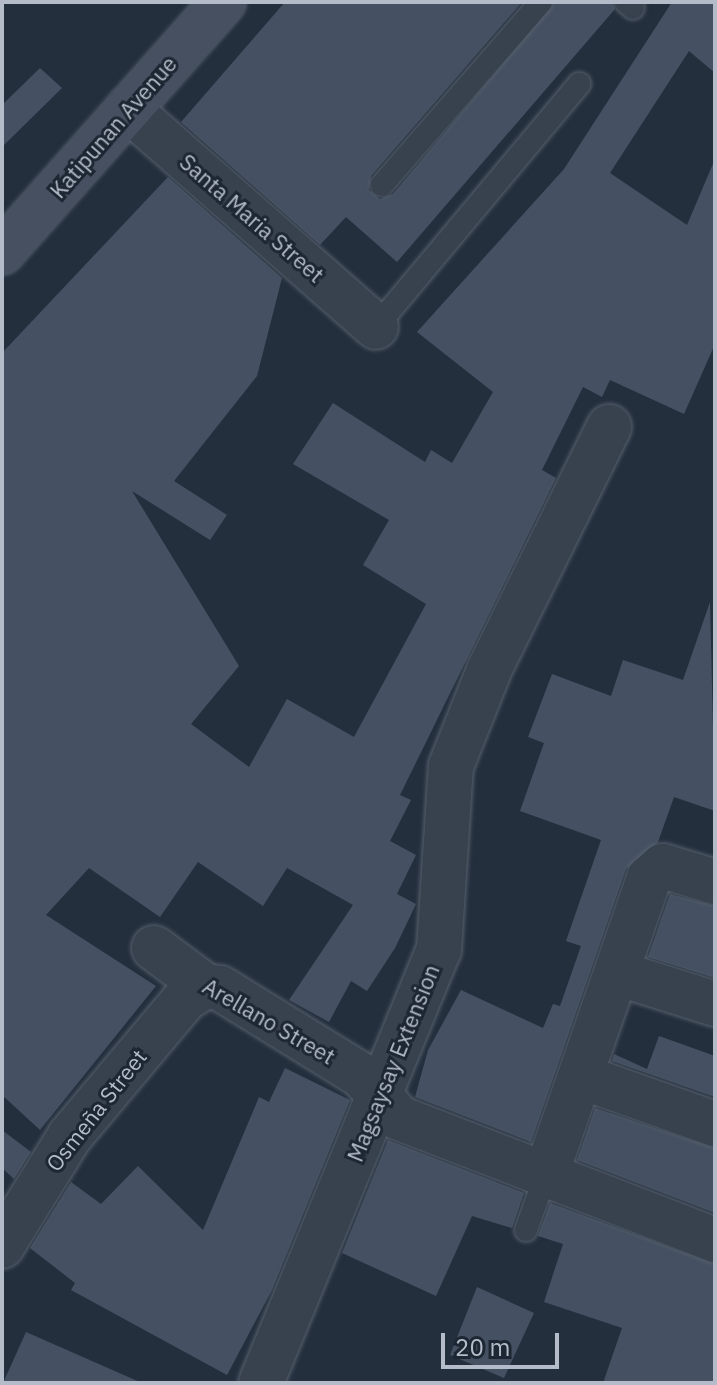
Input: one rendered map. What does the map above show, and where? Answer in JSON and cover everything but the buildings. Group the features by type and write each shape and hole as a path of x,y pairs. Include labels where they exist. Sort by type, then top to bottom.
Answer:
{"main road":[{"name":"Katipunan Avenue","path":"2,252 223,2"}],"street":[{"name":"Santa Maria Street","path":"128,109 376,327"},
{"name":"Magsaysay Extension","path":"274,1380 380,1097 439,950 451,766 490,668 609,427"},
{"path":"545,1177 620,974 649,878 663,866 715,882"},
{"name":"Arellano Street","path":"154,948 205,986 220,988 361,1075 399,1118 545,1177 715,1240"},
{"path":"620,974 715,1004"},
{"name":"Osmeña Street","path":"2,1246 70,1136 186,998 205,986"},
{"path":"582,1077 715,1124"}],"lane":[{"path":"382,185 541,2"},
{"path":"376,327 579,84"},
{"path":"526,1230 545,1177"}]}
